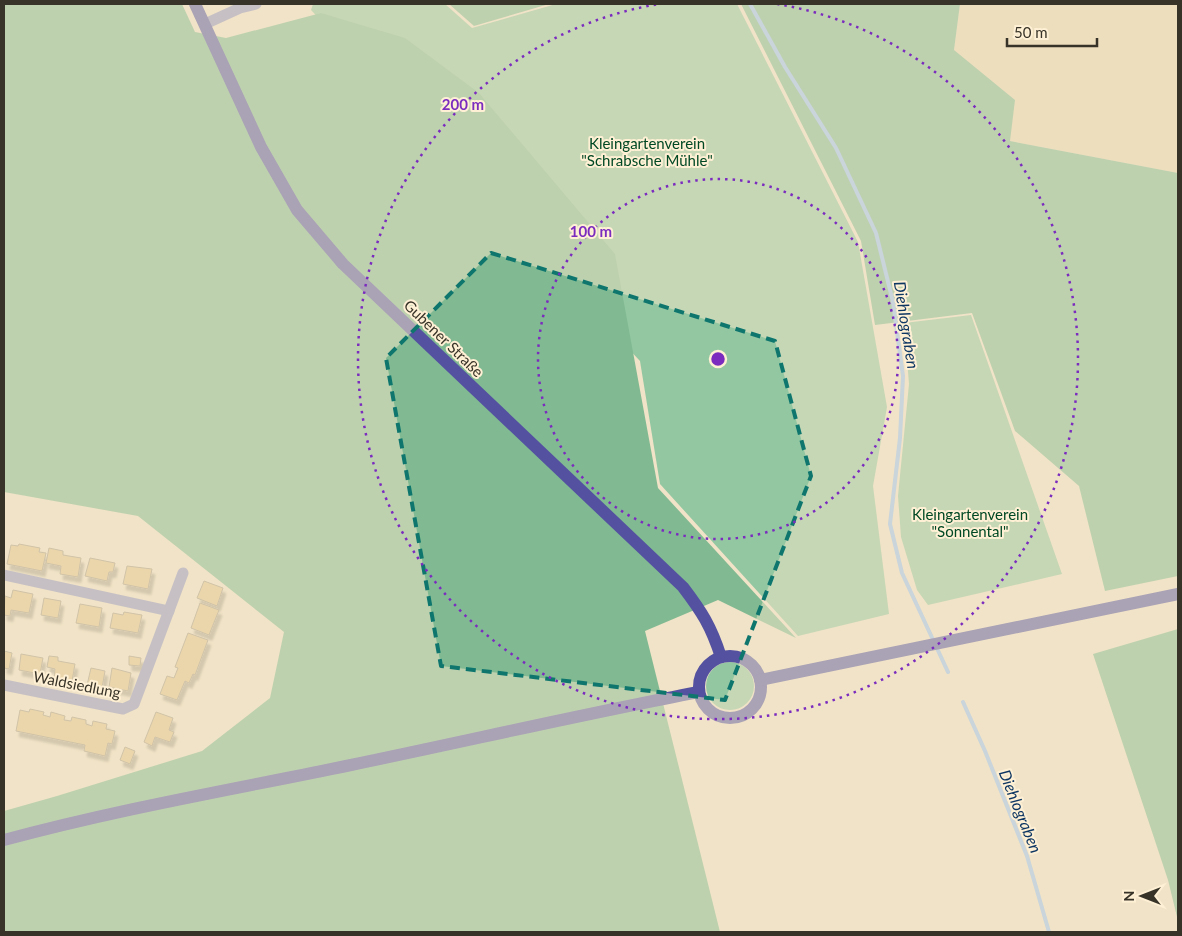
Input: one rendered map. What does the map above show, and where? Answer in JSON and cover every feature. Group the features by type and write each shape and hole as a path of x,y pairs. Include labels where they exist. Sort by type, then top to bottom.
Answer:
{"main road":[{"name":"Gubener Straße","path":"195,4 260,147 297,210 343,264 683,587 702,612 713,632 722,657"},
{"path":"760,680 1178,594"},
{"path":"733,656 742,658 757,671 760,680 761,689 755,705 749,712 734,718 718,716 712,712 706,706 699,692 700,677 704,670 722,657 733,656"},
{"path":"4,840 94,817 699,692"}],"street":[{"path":"204,24 240,8 256,4"},
{"name":"Waldsiedlung","path":"4,685 124,709 134,704 183,573"},
{"path":"4,575 169,611"}],"highlighted area":[{"path":"491,253 775,341 811,476 725,700 441,666 386,358"}],"shaded area":[{"path":"960,4 1178,4 1178,173 1010,141 954,50"}],"green space":[{"path":"4,4 182,4 195,32 226,38 321,13 405,38 479,93 615,254 658,488 796,638 718,600 645,631 720,932 4,932 4,811 202,751 270,698 284,632 138,516 4,492"},
{"name":"Kleingartenverein \"Schrabsche Mühle\"","path":"313,4 445,4 472,28 556,4 737,4 858,242 887,407 873,486 889,614 798,636 660,484 640,361 311,10"},
{"path":"449,4 549,4 474,26"},
{"path":"741,4 960,4 954,50 1015,100 1010,141 1178,173 1178,576 1105,591 1079,486 1015,431 972,313 875,325 861,241"},
{"name":"Kleingartenverein \"Sonnental\"","path":"971,315 1062,574 928,605 917,590 901,537 898,496 909,384 904,323"},
{"path":"1178,629 1178,921 1168,880 1093,654"},
{"path":"725,662 735,662 747,669 754,681 754,691 747,703 735,710 725,710 717,706 710,699 706,691 706,681 710,673 717,666"}],"building":[{"path":"19,544 40,548 39,552 46,553 42,571 7,564 11,545 18,546"},
{"path":"49,548 63,551 63,555 81,558 78,577 60,574 61,566 46,563"},
{"path":"90,558 115,563 113,572 109,572 107,581 85,576"},
{"path":"127,566 152,569 148,589 123,584"},
{"path":"204,581 223,588 217,606 197,598"},
{"path":"13,590 33,594 29,613 11,610 10,616 4,615 5,596 11,598"},
{"path":"44,598 61,601 58,618 41,615"},
{"path":"200,603 219,610 209,635 191,628"},
{"path":"80,604 102,608 99,627 76,623"},
{"path":"124,612 142,615 138,633 110,628 113,613 123,615"},
{"path":"188,633 208,640 195,675 193,674 189,683 185,681 177,700 160,694 167,676 174,678 178,668 175,667"},
{"path":"4,651 12,653 9,669 4,668"},
{"path":"21,654 43,658 40,674 19,670"},
{"path":"49,656 58,657 58,661 75,664 72,681 54,678 55,669 47,667"},
{"path":"129,656 141,658 140,666 129,665"},
{"path":"91,668 105,671 102,688 87,685"},
{"path":"112,668 131,673 128,691 109,687"},
{"path":"30,709 44,712 43,715 50,717 51,712 65,716 64,720 71,721 72,717 86,720 86,724 92,726 93,721 107,724 106,729 115,731 112,744 108,743 105,756 84,751 85,745 16,731 20,710 29,712"},
{"path":"156,712 173,718 169,730 174,732 170,742 155,737 152,746 144,742"},
{"path":"125,747 135,751 130,764 120,760"}],"waterway":[{"name":"Diehlograben","path":"750,4 785,67 836,148 876,233 893,302 903,376 900,438 890,524 902,573 948,672"},
{"name":"Diehlograben","path":"963,702 985,751 1027,856 1049,932"}]}
